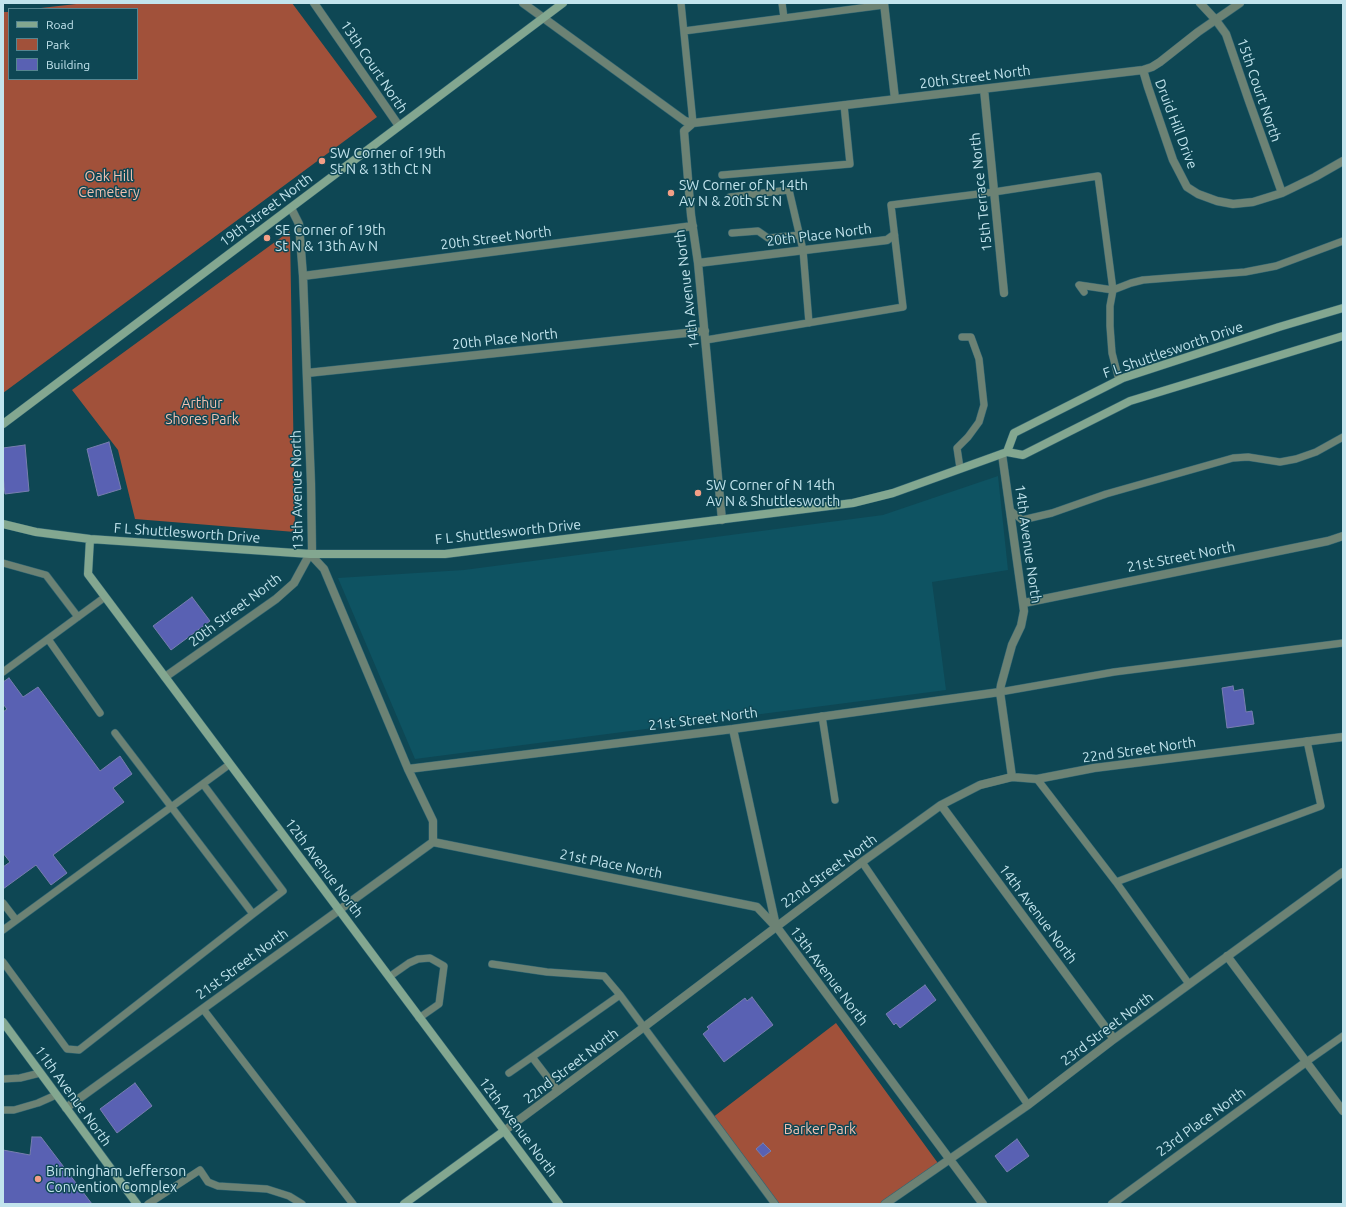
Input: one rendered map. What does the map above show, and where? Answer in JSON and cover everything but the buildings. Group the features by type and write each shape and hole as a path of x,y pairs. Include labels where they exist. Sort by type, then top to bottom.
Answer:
{"street":[{"name":"13th Court North","path":"314,3 399,126"},
{"path":"523,3 543,19 594,53 685,121 693,123"},
{"name":"19th Street North","path":"3,424 564,3"},
{"name":"15th Court North","path":"1200,3 1215,19 1226,34 1282,193"},
{"name":"20th Street North","path":"693,123 1143,70 1160,62 1215,19 1240,3"},
{"path":"884,4 895,99"},
{"name":"Druid Hill Drive","path":"1143,70 1173,160 1187,187 1198,194 1217,201 1233,204 1253,202 1282,193 1343,161"},
{"name":"15th Terrace North","path":"984,89 1004,292"},
{"name":"14th Avenue North","path":"693,123 684,131 691,215 698,263 706,340 722,520"},
{"name":"13th Avenue North","path":"291,208 299,224 303,276 311,484 312,550 310,554 324,569 408,769 433,821 433,842"},
{"name":"20th Street North","path":"303,276 693,226"},
{"name":"20th Place North","path":"698,263 887,240 894,235"},
{"name":"F L Shuttlesworth Drive","path":"1005,453 1014,433 1118,380 1178,359 1343,308"},
{"name":"20th Place North","path":"307,373 705,330"},
{"name":"F L Shuttlesworth Drive","path":"3,524 36,532 90,540 310,554 445,554 853,503 893,493 1005,453 1023,455 1130,401 1343,336"},
{"name":"14th Avenue North","path":"1005,453 1011,511 1024,603 1021,626 1012,645 1002,675 1000,692 1012,777"},
{"name":"21st Street North","path":"1024,603 1328,541 1343,536"},
{"name":"12th Avenue North","path":"90,540 88,574 559,1204"},
{"name":"20th Street North","path":"165,677 276,599 294,583 310,554"},
{"name":"21st Street North","path":"408,769 733,728 1000,692"},
{"name":"13th Avenue North","path":"733,728 776,926 983,1204"},
{"name":"22nd Street North","path":"405,1204 644,1027 862,862 941,805 980,785 1012,777 1037,779 1094,768 1343,737"},
{"name":"14th Avenue North","path":"941,805 1114,1039"},
{"name":"21st Street North","path":"66,1108 433,842"},
{"name":"21st Place North","path":"433,842 757,907 776,926"},
{"name":"23rd Street North","path":"885,1204 1028,1104 1114,1039 1343,872"},
{"path":"1227,956 1343,1111"},
{"name":"11th Avenue North","path":"3,1022 137,1204"},
{"name":"23rd Place North","path":"1112,1204 1306,1062"}],"lane":[{"path":"681,3 693,123"},
{"path":"782,3 784,18"},
{"path":"684,31 884,4"},
{"path":"722,175 850,164 844,105"},
{"path":"706,340 903,307 891,205 994,192 1098,176 1113,290 1110,306 1110,326 1112,353 1118,380"},
{"path":"730,196 790,190 803,250 809,323"},
{"path":"732,233 758,231 768,238 799,235"},
{"path":"1084,292 1079,285 1113,290 1144,280 1246,272 1276,266 1343,241"},
{"path":"960,468 957,448 968,437 979,422 984,405 979,359 971,337 962,337"},
{"path":"1011,511 1022,520 1052,513 1106,494 1233,458 1248,457 1280,462 1296,459 1316,452 1343,437"},
{"path":"3,563 46,575 78,617"},
{"path":"3,672 105,597"},
{"path":"48,639 100,713"},
{"path":"1000,692 1114,672 1343,643"},
{"path":"822,716 835,800"},
{"path":"115,733 253,914"},
{"path":"1116,882 1321,806 1307,741"},
{"path":"3,930 230,764"},
{"path":"1037,779 1116,882 1189,984"},
{"path":"3,962 67,1049 79,1050 283,891 203,784"},
{"path":"862,862 1028,1104"},
{"path":"3,903 16,920"},
{"path":"389,977 409,963 418,959 430,958 444,966 439,1004 419,1018"},
{"path":"492,964 547,972 604,976 644,1027 775,1204"},
{"path":"509,1073 620,995"},
{"path":"203,1008 353,1204"},
{"path":"1306,1062 1343,1036"},
{"path":"532,1057 558,1091"},
{"path":"3,1079 20,1078 40,1073"},
{"path":"3,1110 14,1110 38,1103 56,1095"},
{"path":"148,1204 200,1170 208,1182 218,1186 267,1189 289,1196 302,1204"}],"shaded area":[{"path":"998,476 1008,570 932,582 946,690 415,759 338,578 464,570 883,515"}],"green space":[{"name":"Oak Hill Cemetery","path":"85,3 292,3 377,117 3,393 3,12 8,12 8,80 138,80 138,8 41,8"},
{"name":"Arthur Shores Park","path":"290,231 295,532 135,519 118,450 72,390"},
{"name":"Barker Park","path":"836,1023 940,1166 885,1204 775,1204 712,1118"}],"place":[{"name":"SW Corner of 19th St N & 13th Ct N","path":"322,161"},
{"name":"SW Corner of N 14th Av N & 20th St N","path":"671,193"},
{"name":"SE Corner of 19th St N & 13th Av N","path":"267,238"},
{"name":"SW Corner of N 14th Av N & Shuttlesworth","path":"698,493"},
{"name":"Birmingham Jefferson Convention Complex","path":"38,1179"}]}
